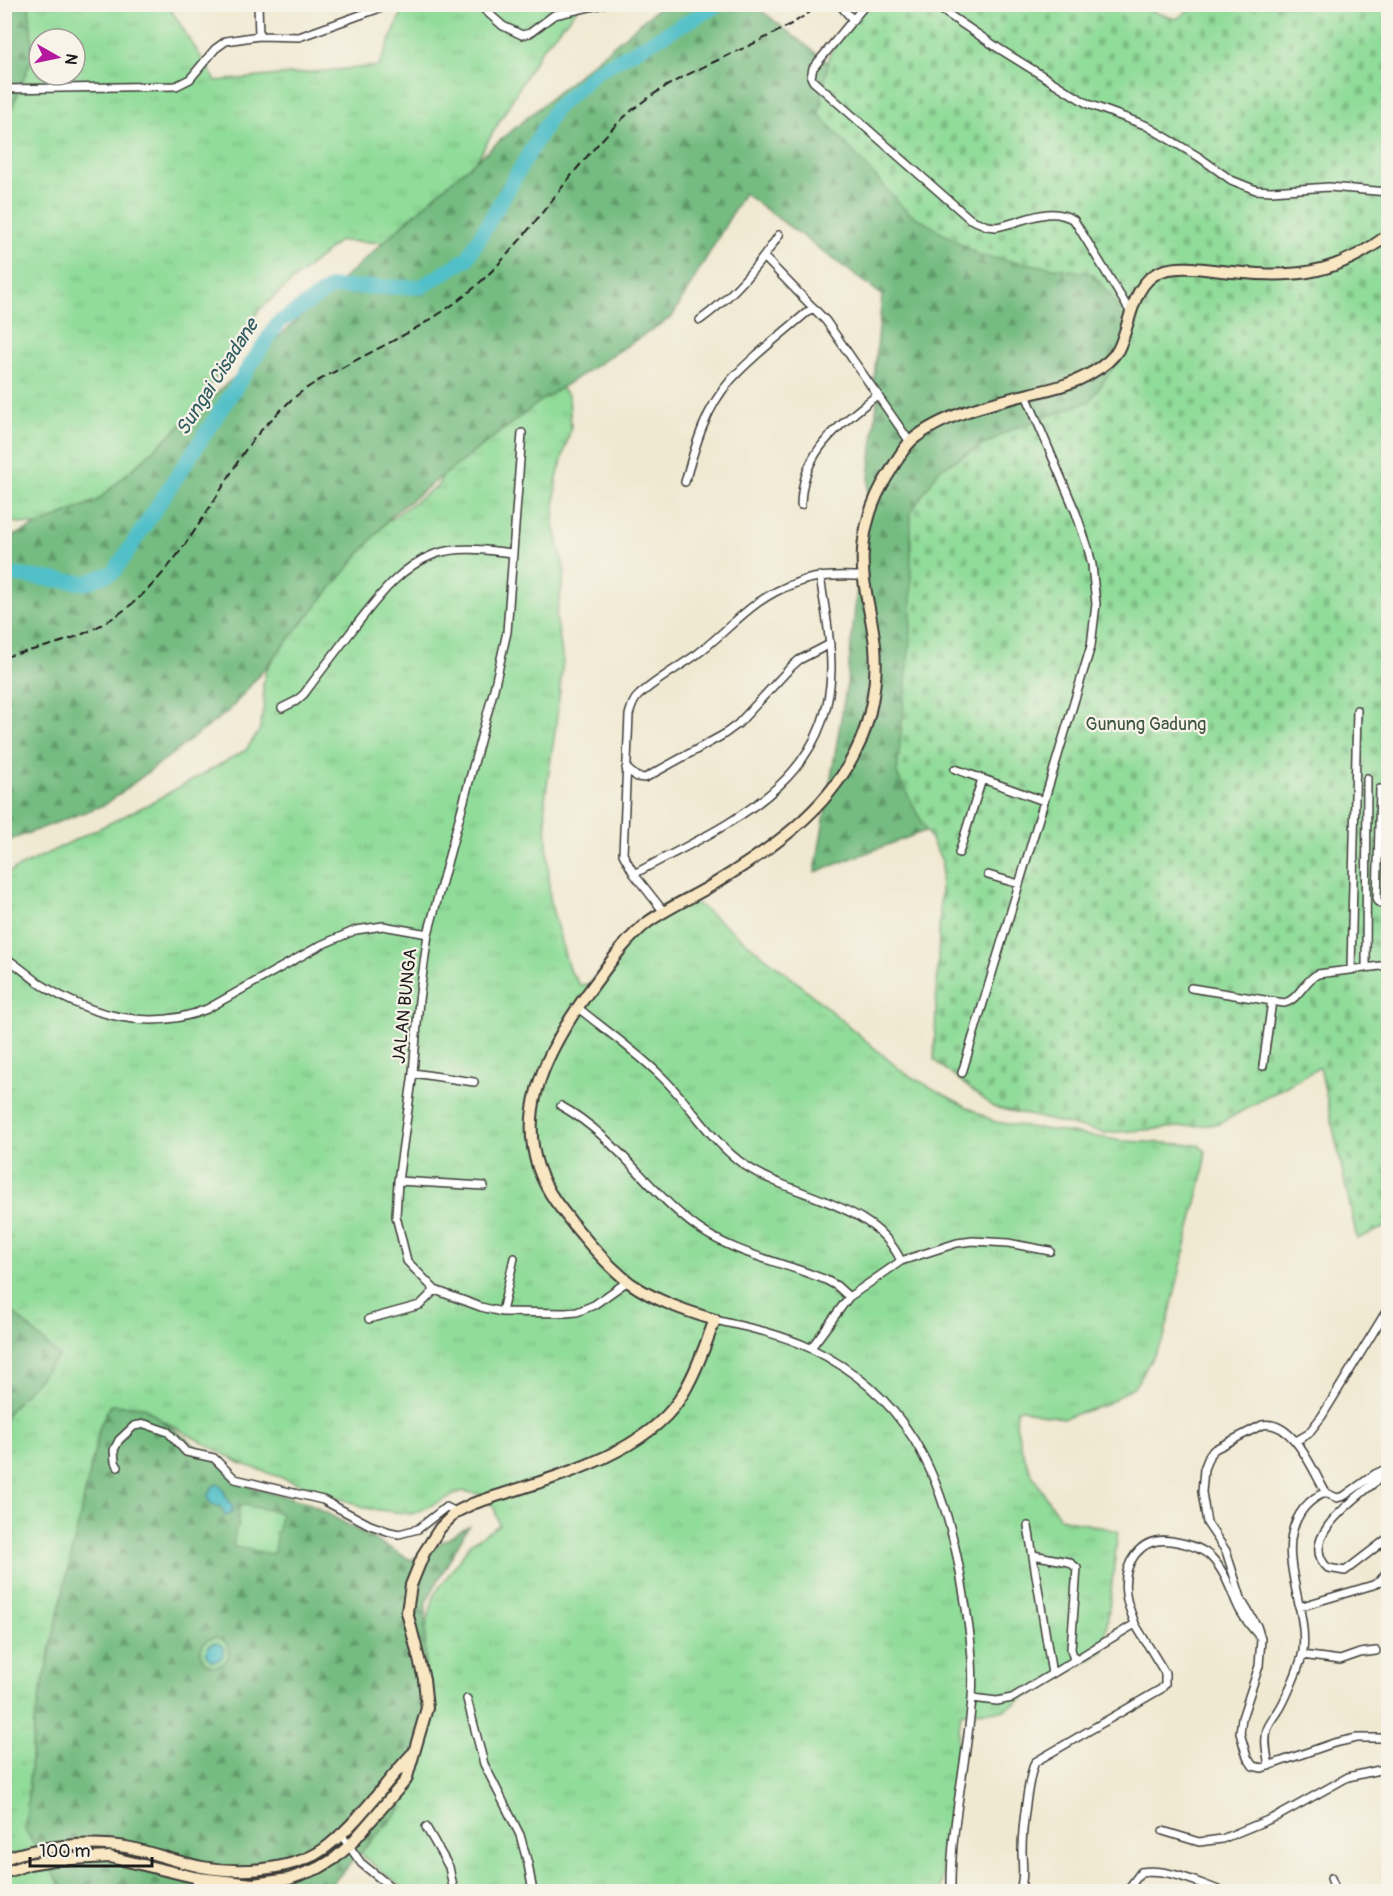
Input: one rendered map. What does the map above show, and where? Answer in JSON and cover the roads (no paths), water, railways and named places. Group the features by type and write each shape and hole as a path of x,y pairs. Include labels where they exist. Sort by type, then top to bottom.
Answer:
{"street":[{"path":"258,4 259,36"},
{"path":"357,15 371,4"},
{"path":"4,89 176,86 190,79 215,48 226,41 259,36 299,37 391,4"},
{"path":"478,4 503,26 522,35 530,33 554,15 603,4"},
{"path":"839,4 853,20"},
{"path":"866,4 813,68 811,77 813,81 970,219 996,227 1050,212 1063,214 1074,220 1131,313"},
{"path":"933,4 1088,104 1145,125 1199,157 1231,180 1256,190 1329,187 1389,192"},
{"path":"699,320 725,300 764,257 779,235"},
{"path":"951,1892 954,1826 972,1698 971,1647 950,1522 935,1479 917,1444 881,1398 850,1373 811,1348 756,1329 715,1320 677,1308 628,1281 569,1221 550,1194 533,1144 534,1094 548,1056 577,1007 636,932 664,912 714,884 790,832 818,807 838,781 855,753 872,702 875,673 875,649 864,576 864,543 870,511 878,490 910,442 935,426 976,408 1053,389 1092,374 1111,359 1119,346 1138,295 1146,282 1163,270 1200,269 1268,275 1316,272 1352,260 1389,235"},
{"path":"764,257 813,307 878,394 910,442"},
{"path":"685,482 708,415 729,382 813,307"},
{"path":"801,505 806,473 817,450 825,440 878,394"},
{"path":"962,1073 1091,646 1095,625 1095,593 1088,548 1076,513 1026,395"},
{"path":"429,934 507,632 522,433"},
{"path":"282,708 304,694 379,596 413,566 433,555 461,549 512,553"},
{"path":"664,912 625,861 622,846 629,715 632,704 639,695 696,654 762,598 797,582 820,576 864,576"},
{"path":"634,874 748,810 772,793 800,765 812,745 826,706 831,667 820,576"},
{"path":"626,768 637,777 645,778 723,735 749,714 791,667 830,644"},
{"path":"1351,970 1357,710"},
{"path":"955,769 1044,801"},
{"path":"1366,968 1367,778"},
{"path":"959,854 982,779"},
{"path":"1380,789 1377,902 1389,903"},
{"path":"988,874 1019,884"},
{"name":"JALAN BUNGA","path":"4,957 42,985 94,1011 129,1019 164,1020 191,1016 207,1009 321,945 356,930 375,926 392,926 429,934 398,1181 396,1216 407,1261 435,1290 481,1307 502,1312 577,1312 594,1305 628,1281"},
{"path":"1191,988 1289,1002 1308,980 1318,974 1389,965"},
{"path":"1263,1066 1272,1001"},
{"path":"577,1007 661,1076 716,1140 737,1159 768,1178 863,1219 887,1237 901,1261"},
{"path":"413,1073 474,1082"},
{"path":"561,1106 596,1129 657,1192 698,1228 744,1252 826,1280 849,1297"},
{"path":"398,1181 484,1186"},
{"path":"811,1348 849,1297 901,1261 957,1243 974,1241 1008,1243 1050,1251"},
{"path":"502,1312 514,1258"},
{"path":"369,1318 420,1305 435,1290"},
{"path":"1296,1441 1314,1427 1387,1310 1389,1314"},
{"path":"4,1873 29,1864 53,1860 110,1857 198,1878 253,1884 289,1879 319,1868 334,1859 349,1846 406,1780 425,1720 427,1694 407,1612 408,1600 411,1585 424,1553 440,1528 456,1512 472,1504 601,1460 638,1439 658,1423 678,1402 715,1320"},
{"path":"118,1467 114,1450 119,1440 134,1426 145,1424 168,1432 186,1452 213,1458 235,1479 323,1500 370,1525 390,1532 399,1534 418,1529 446,1507 456,1512"},
{"path":"1389,1469 1375,1474 1344,1496 1337,1498 1326,1493 1296,1441 1278,1426 1262,1425 1215,1449 1206,1461 1202,1492 1204,1515 1211,1531 1226,1551 1242,1601 1257,1626 1261,1639 1259,1666 1242,1718 1240,1732 1247,1757 1253,1766 1259,1768 1269,1766 1334,1743 1357,1738 1389,1738"},
{"path":"1389,1469 1328,1525 1320,1539 1321,1559 1328,1568 1345,1571 1389,1538"},
{"path":"1269,1766 1267,1731 1284,1701 1302,1655 1303,1642 1291,1556 1292,1535 1305,1506 1317,1496 1326,1493"},
{"path":"1028,1526 1052,1674"},
{"path":"1018,1892 1022,1879 1022,1841 1031,1773 1035,1762 1161,1689 1165,1684 1165,1673 1136,1624 1126,1594 1126,1575 1129,1565 1133,1556 1143,1545 1164,1540 1183,1543 1199,1549 1214,1560 1223,1573 1242,1614 1261,1639"},
{"path":"1033,1556 1069,1562 1075,1564 1077,1568 1071,1649 1074,1660"},
{"path":"1299,1607 1373,1585 1380,1581 1389,1570"},
{"path":"972,1698 1004,1700 1136,1624"},
{"path":"1302,1655 1340,1660 1360,1653 1376,1652"},
{"path":"467,1699 484,1764 520,1835 528,1864 532,1892"},
{"path":"4,1859 61,1847 111,1845 201,1867 250,1870 287,1865 329,1845 413,1754"},
{"path":"1163,1831 1199,1842 1222,1839 1280,1815 1348,1777 1389,1768"},
{"path":"426,1827 449,1867 454,1892"},
{"path":"340,1833 361,1863 397,1892"},
{"path":"195,1892 201,1867"},
{"path":"1126,1892 1141,1872 1152,1870 1168,1873 1224,1892"},
{"path":"1331,1878 1336,1892"},
{"path":"377,1892 385,1883"}],"water":[{"path":"218,1484 233,1505 232,1512 225,1516 221,1507 211,1504 207,1497 213,1486"},
{"path":"215,1643 221,1646 224,1652 221,1658 215,1661 209,1658 206,1652 209,1646"}],"waterway":[{"name":"Sungai Cisadane","path":"4,574 86,583 114,572 278,323 332,287 421,287 467,259 555,109 596,72 720,4"}],"railway":[{"path":"4,657 87,632 110,620 131,605 149,588 182,549 249,445 293,399 308,387 426,322 469,292 512,250 608,133 651,96 699,69 774,33 821,4"}],"park label":[{"name":"Gunung Gadung","path":"1146,724"}]}
